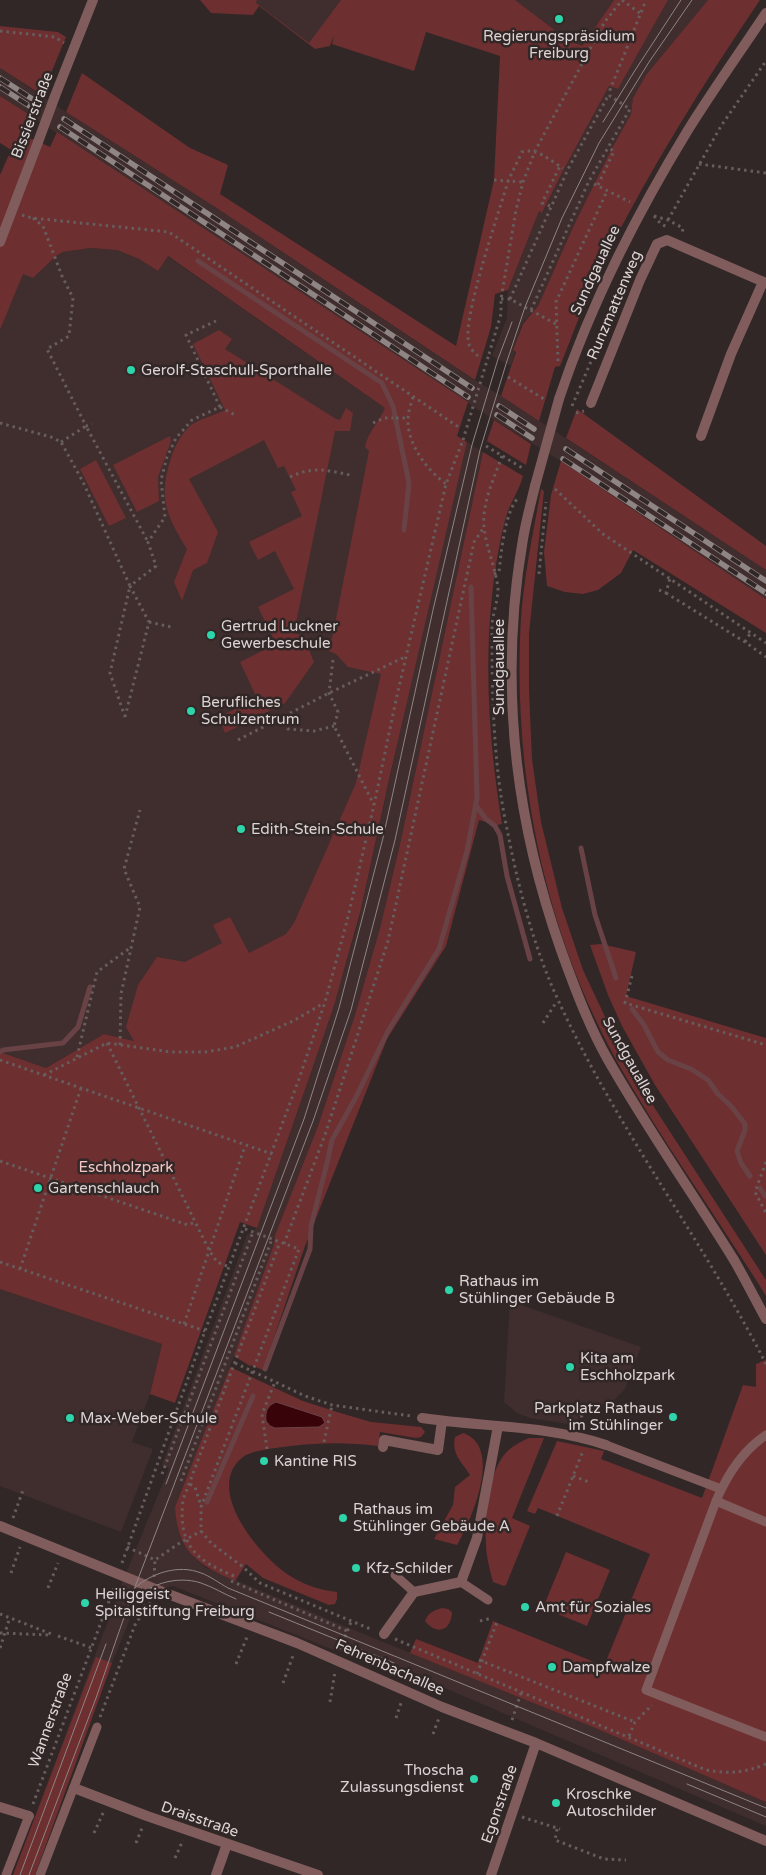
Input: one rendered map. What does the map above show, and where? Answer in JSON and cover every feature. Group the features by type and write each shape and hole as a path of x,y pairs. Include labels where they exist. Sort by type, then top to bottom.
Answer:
{"street":[{"name":"Bissierstraße","path":"0,242 93,0"},
{"name":"Sundgauallee","path":"766,13 689,128 637,217 607,276 582,335 559,399 523,538 512,648 512,691 518,776 527,832 546,906 574,985 607,1056 735,1262 766,1319"},
{"name":"Runzmattenweg","path":"590,403 640,280 657,244 667,240 764,283 731,354 700,436"},
{"path":"422,1418 498,1426 588,1439 606,1445"},
{"path":"383,1447 384,1440 438,1450 442,1421"},
{"path":"384,1634 414,1592 461,1582 477,1538 498,1426"},
{"name":"Fehrenbachallee","path":"4,1528 250,1627 297,1643 442,1707 515,1734 766,1841"},
{"name":"Egonstraße","path":"490,1875 536,1743"},
{"name":"Draisstraße","path":"74,1788 147,1816 318,1875"},
{"path":"0,1807 29,1816"},
{"path":"216,1875 227,1844"}],"lane":[{"path":"766,1435 742,1456 721,1489 646,1690 766,1737"},
{"path":"606,1445 721,1489"},
{"path":"716,1501 766,1522"},
{"path":"395,1575 414,1592"},
{"path":"461,1582 488,1600"},
{"path":"40,1875 96,1727"},
{"path":"6,1875 29,1816"}],"path":[{"path":"622,0 641,14"},
{"name":"Wannerstraße","path":"29,1816 113,1593 127,1547 205,1331 245,1229 325,1002 347,921 446,484 463,440 501,314 501,299 516,210 523,182 535,151 604,22 622,0"},
{"path":"510,299 550,206 589,130 607,98 610,96 610,90 646,0"},
{"path":"0,31 55,37 73,49"},
{"path":"668,220 721,126 764,67 766,61"},
{"path":"531,310 564,234 607,147 630,109 610,96"},
{"path":"607,147 614,151 596,184 630,202"},
{"path":"478,356 469,346 468,331 476,288 508,180 522,152 535,151 561,167 542,203 550,206"},
{"path":"699,164 766,173"},
{"path":"494,180 523,182"},
{"path":"558,368 556,302 607,191"},
{"path":"12,212 32,218 169,232 460,428"},
{"path":"654,216 668,220 682,228 681,245"},
{"path":"0,423 51,437 61,442 83,482 130,586 149,622 126,717 110,673 130,586 156,566 148,542 47,349 69,336 73,298 62,276 43,226 32,218"},
{"path":"501,299 510,299 556,324"},
{"path":"216,321 186,334 220,407 237,416"},
{"path":"508,377 544,399"},
{"path":"413,397 408,418 409,433 419,454 446,484"},
{"path":"148,542 165,517 161,480 167,457 176,438 192,420 220,407"},
{"path":"373,424 384,418 408,418"},
{"path":"61,442 92,424"},
{"path":"486,446 524,470"},
{"path":"502,456 486,502 484,526 494,574 499,572 502,546 511,512 515,501 521,495"},
{"path":"290,477 303,471 319,468 350,475"},
{"path":"555,489 603,534 766,643"},
{"path":"539,574 547,493"},
{"path":"234,1576 201,1560 186,1539 181,1516 183,1500 326,1132 388,941 474,542 484,526"},
{"path":"666,593 670,578"},
{"path":"659,590 745,642 766,657"},
{"path":"149,622 172,627"},
{"path":"745,642 751,632"},
{"path":"238,740 329,693 406,657"},
{"path":"333,660 329,693 338,712 334,726 374,805"},
{"path":"281,717 288,729 314,731 334,726"},
{"path":"120,1045 121,994 140,907 124,869 140,810"},
{"path":"77,1058 97,972 131,948"},
{"path":"632,976 625,1003 766,1045"},
{"path":"543,1023 558,1000"},
{"path":"44,1075 107,1043 171,1052 205,1052 235,1047 293,1020 325,1002"},
{"path":"107,1043 209,1250 217,1262 229,1267"},
{"path":"0,1060 272,1154"},
{"path":"20,1270 82,1088"},
{"path":"184,1324 245,1146"},
{"path":"0,1161 188,1225 195,1222"},
{"path":"766,1162 755,1192 766,1214"},
{"path":"201,1507 299,1248 245,1229"},
{"path":"162,1474 252,1232"},
{"path":"181,1481 272,1239"},
{"path":"0,1262 205,1331"},
{"path":"237,1333 245,1337"},
{"path":"235,1364 305,1396 332,1405 422,1418"},
{"path":"267,1449 262,1414 275,1382"},
{"path":"212,1399 220,1402"},
{"path":"324,1442 332,1405"},
{"path":"557,1516 588,1439"},
{"path":"573,1476 589,1482"},
{"path":"190,1484 195,1487 201,1507 201,1532 211,1543 244,1567 260,1583 384,1634 412,1648 629,1736 706,1770 729,1774 751,1770 766,1764"},
{"path":"4,1528 23,1490"},
{"path":"127,1547 155,1560 186,1539 201,1532"},
{"path":"11,1573 24,1536"},
{"path":"48,1588 63,1552"},
{"path":"231,1581 347,1631"},
{"path":"96,1727 136,1625 141,1614 149,1606 155,1589"},
{"path":"113,1593 149,1606"},
{"path":"0,1614 54,1635 0,1633"},
{"path":"0,1648 10,1617"},
{"path":"480,1621 492,1618"},
{"path":"330,1702 336,1660 351,1622"},
{"path":"478,1674 480,1661 497,1622"},
{"path":"236,1664 250,1627"},
{"path":"58,1636 92,1648"},
{"path":"283,1683 297,1643"},
{"path":"480,1661 636,1722"},
{"path":"515,1734 519,1723 511,1719 521,1693"},
{"path":"629,1736 636,1722 661,1696"},
{"path":"94,1833 109,1801"},
{"path":"512,1814 558,1829 555,1840 604,1859 626,1860"},
{"path":"136,1843 147,1816"},
{"path":"175,1858 187,1830"}],"shaded area":[{"path":"257,0 341,0 309,44 255,3"},
{"path":"515,0 614,0 582,46 564,37"},
{"path":"668,0 708,0 646,75 633,98 631,114 574,225 538,306 522,324 513,350 515,351 511,366 492,356 507,318 508,290 539,211 543,212 609,86 618,89"},
{"path":"0,68 215,207 473,379 766,570 766,599 561,461 494,420 0,96"},
{"name":"Berufliches Schulzentrum","path":"90,248 117,250 139,259 158,271 167,256 385,408 430,486 315,1000 134,1041 104,1034 46,1068 0,1052 0,330 23,273 33,278 56,256 63,252"},
{"path":"467,442 483,452 401,840 380,928 355,1015 318,1126 275,1235 274,1244 234,1356 175,1507 179,1531 183,1543 194,1558 205,1567 344,1626 593,1727 766,1802 766,1826 354,1649 351,1654 334,1650 173,1586 147,1593 136,1604 112,1663 35,1875 13,1875 122,1583 169,1468 162,1465 247,1235 257,1228 334,1006 358,923 428,605"},
{"name":"Max-Weber-Schule","path":"0,1289 162,1344 150,1394 132,1442 153,1449 121,1532 0,1486"},
{"name":"Kita am Eschholzpark","path":"510,1301 641,1347 625,1389 615,1399 592,1408 578,1417 581,1426 530,1418 517,1413 504,1402"},
{"path":"276,1402 322,1417 325,1423 319,1427 275,1428 270,1426 266,1421 266,1412 270,1405"}],"green space":[{"path":"200,0 257,0 256,3 309,43 341,0 515,0 564,37 582,46 614,0 668,0 618,89 609,86 542,213 539,211 508,290 495,294 491,327 475,380 215,207 66,112 82,73 190,148 228,165 220,194 456,346 494,180 500,56 426,32 414,71 332,44 334,35 330,46 315,49 259,6 253,15 211,13"},
{"path":"708,0 760,0 716,66 635,201 588,294 560,366 555,367 539,421 501,396 516,352 513,350 523,324 538,306 574,225 631,114 633,98 646,75"},
{"path":"0,26 58,32 66,37 42,95 0,68"},
{"name":"Eschholzpark","path":"0,96 33,117 25,136 50,147 57,132 468,402 457,436 467,442 361,909 334,1006 257,1228 240,1222 175,1403 150,1394 162,1344 0,1289 0,1052 46,1068 104,1034 134,1041 126,1027 138,985 157,957 185,962 222,943 213,925 230,917 249,953 286,934 294,923 356,783 381,674 348,667 336,654 326,650 322,638 332,639 369,451 365,447 385,408 168,256 158,271 139,259 117,250 90,248 63,252 56,256 33,278 23,274 0,330 0,175 11,150 0,143"},
{"path":"219,330 232,339 225,349 336,419 340,420 346,408 353,413 350,431 335,431 294,633 307,637 309,650 314,662 285,703 225,733 219,717 257,698 240,662 276,644 258,607 294,589 275,551 258,560 249,542 302,516 291,492 296,490 284,466 278,468 264,440 189,479 218,532 207,563 193,570 182,601 174,582 187,549 169,515 166,504 165,482 173,451 184,432 193,424 225,410 193,344"},
{"path":"577,409 766,546 766,570 566,438"},
{"path":"494,420 531,444 526,465 487,441"},
{"path":"170,436 171,441 158,477 159,501 137,512 113,465"},
{"path":"483,452 523,476 504,525 490,616 488,686 493,755 502,824 497,825 479,820 446,946 387,1039 305,1246 263,1370 250,1366 234,1356 274,1244 275,1235 318,1126 355,1015 380,928 401,840"},
{"path":"96,460 126,518 109,526 80,469"},
{"path":"561,461 766,599 766,633 633,550 621,573 598,590 583,594 565,592 547,586 544,552 551,495"},
{"path":"541,489 544,491 529,633 532,759 541,822 562,908 583,970 622,1053 643,1090 766,1280 766,1296 623,1072 597,1022 575,971 556,917 542,863 531,808 523,752 520,696 522,602"},
{"path":"601,944 636,952 626,996 766,1038 766,1255 655,1085 622,1026 608,995 590,945"},
{"path":"766,1360 766,1802 593,1727 410,1653 416,1639 478,1663 493,1621 604,1666 650,1554 538,1508 535,1514 527,1511 557,1441 604,1451 601,1459 702,1498 743,1385 756,1387 756,1364"},
{"path":"230,1367 303,1401 371,1422 421,1427 425,1432 421,1437 416,1438 380,1432 378,1446 323,1443 268,1449 246,1455 232,1470 229,1486 232,1503 239,1520 250,1537 275,1565 298,1581 323,1590 337,1592 335,1604 329,1605 263,1578 246,1564 235,1581 200,1562 185,1546 180,1536 175,1507"},
{"path":"463,1433 475,1441 481,1453 483,1468 476,1502 457,1545 434,1539 453,1505 455,1487 470,1475 458,1458 454,1443 455,1437"},
{"path":"529,1438 544,1438 512,1518 530,1526 504,1586 493,1582 487,1558 488,1498 494,1474 506,1452"},
{"path":"566,1552 610,1570 587,1626 543,1608"},
{"path":"442,1608 452,1612 451,1619 446,1627 438,1630 425,1621 432,1612"},
{"path":"96,1657 112,1663 35,1875 13,1875"}],"waterway":[{"path":"198,261 382,383 393,406 409,483 404,530"},
{"path":"265,1369 310,1249 311,1226 332,1140 356,1097 388,1031 439,949 467,851 477,798 471,587"},
{"path":"477,807 486,819 495,826 500,835 507,876 530,959"},
{"path":"581,848 595,915 616,978"},
{"path":"0,1052 3,1050 63,1043 78,1027 90,987"},
{"path":"632,1009 644,1025 658,1052 668,1060 691,1069 708,1080 745,1124 745,1130 737,1151 741,1163 750,1176"},
{"path":"760,1188 765,1196"},
{"path":"207,1502 253,1396"}],"tram line":[{"path":"603,122 681,0"},
{"path":"29,1875 96,1698 130,1600 313,1121 351,1010 395,840 480,450 525,307 562,218 599,143 649,62 692,0"},
{"path":"166,1484 304,1119 339,1008 383,838 433,610 472,445 498,359 512,322"},
{"path":"135,1588 157,1574 175,1570 193,1570 228,1588 766,1808"},
{"path":"131,1605 144,1592 153,1587 162,1583 182,1580 210,1586 236,1599"},
{"path":"269,1612 394,1663"},
{"path":"20,1875 106,1644"},
{"path":"687,1784 766,1817"}],"railway":[{"path":"0,78 37,102"},
{"path":"0,87 34,109"},
{"path":"64,119 472,388"},
{"path":"60,127 468,397"},
{"path":"499,406 534,429"},
{"path":"497,415 532,438"},
{"path":"566,449 766,581"},
{"path":"563,459 766,593"}],"place":[{"name":"Regierungspräsidium Freiburg","path":"559,19"},
{"name":"Gerolf-Staschull-Sporthalle","path":"131,370"},
{"name":"Gertrud Luckner Gewerbeschule","path":"211,635"},
{"name":"Berufliches Schulzentrum","path":"191,711"},
{"name":"Edith-Stein-Schule","path":"241,829"},
{"name":"Gartenschlauch","path":"38,1188"},
{"name":"Rathaus im Stühlinger Gebäude B","path":"449,1290"},
{"name":"Kita am Eschholzpark","path":"570,1367"},
{"name":"Parkplatz Rathaus im Stühlinger","path":"673,1417"},
{"name":"Max-Weber-Schule","path":"70,1418"},
{"name":"Kantine RIS","path":"264,1461"},
{"name":"Rathaus im Stühlinger Gebäude A","path":"343,1518"},
{"name":"Kfz-Schilder","path":"356,1568"},
{"name":"Heiliggeist Spitalstiftung Freiburg","path":"85,1603"},
{"name":"Amt für Soziales","path":"525,1607"},
{"name":"Dampfwalze","path":"552,1667"},
{"name":"Thoscha Zulassungsdienst","path":"474,1779"},
{"name":"Kroschke Autoschilder","path":"556,1803"}]}
